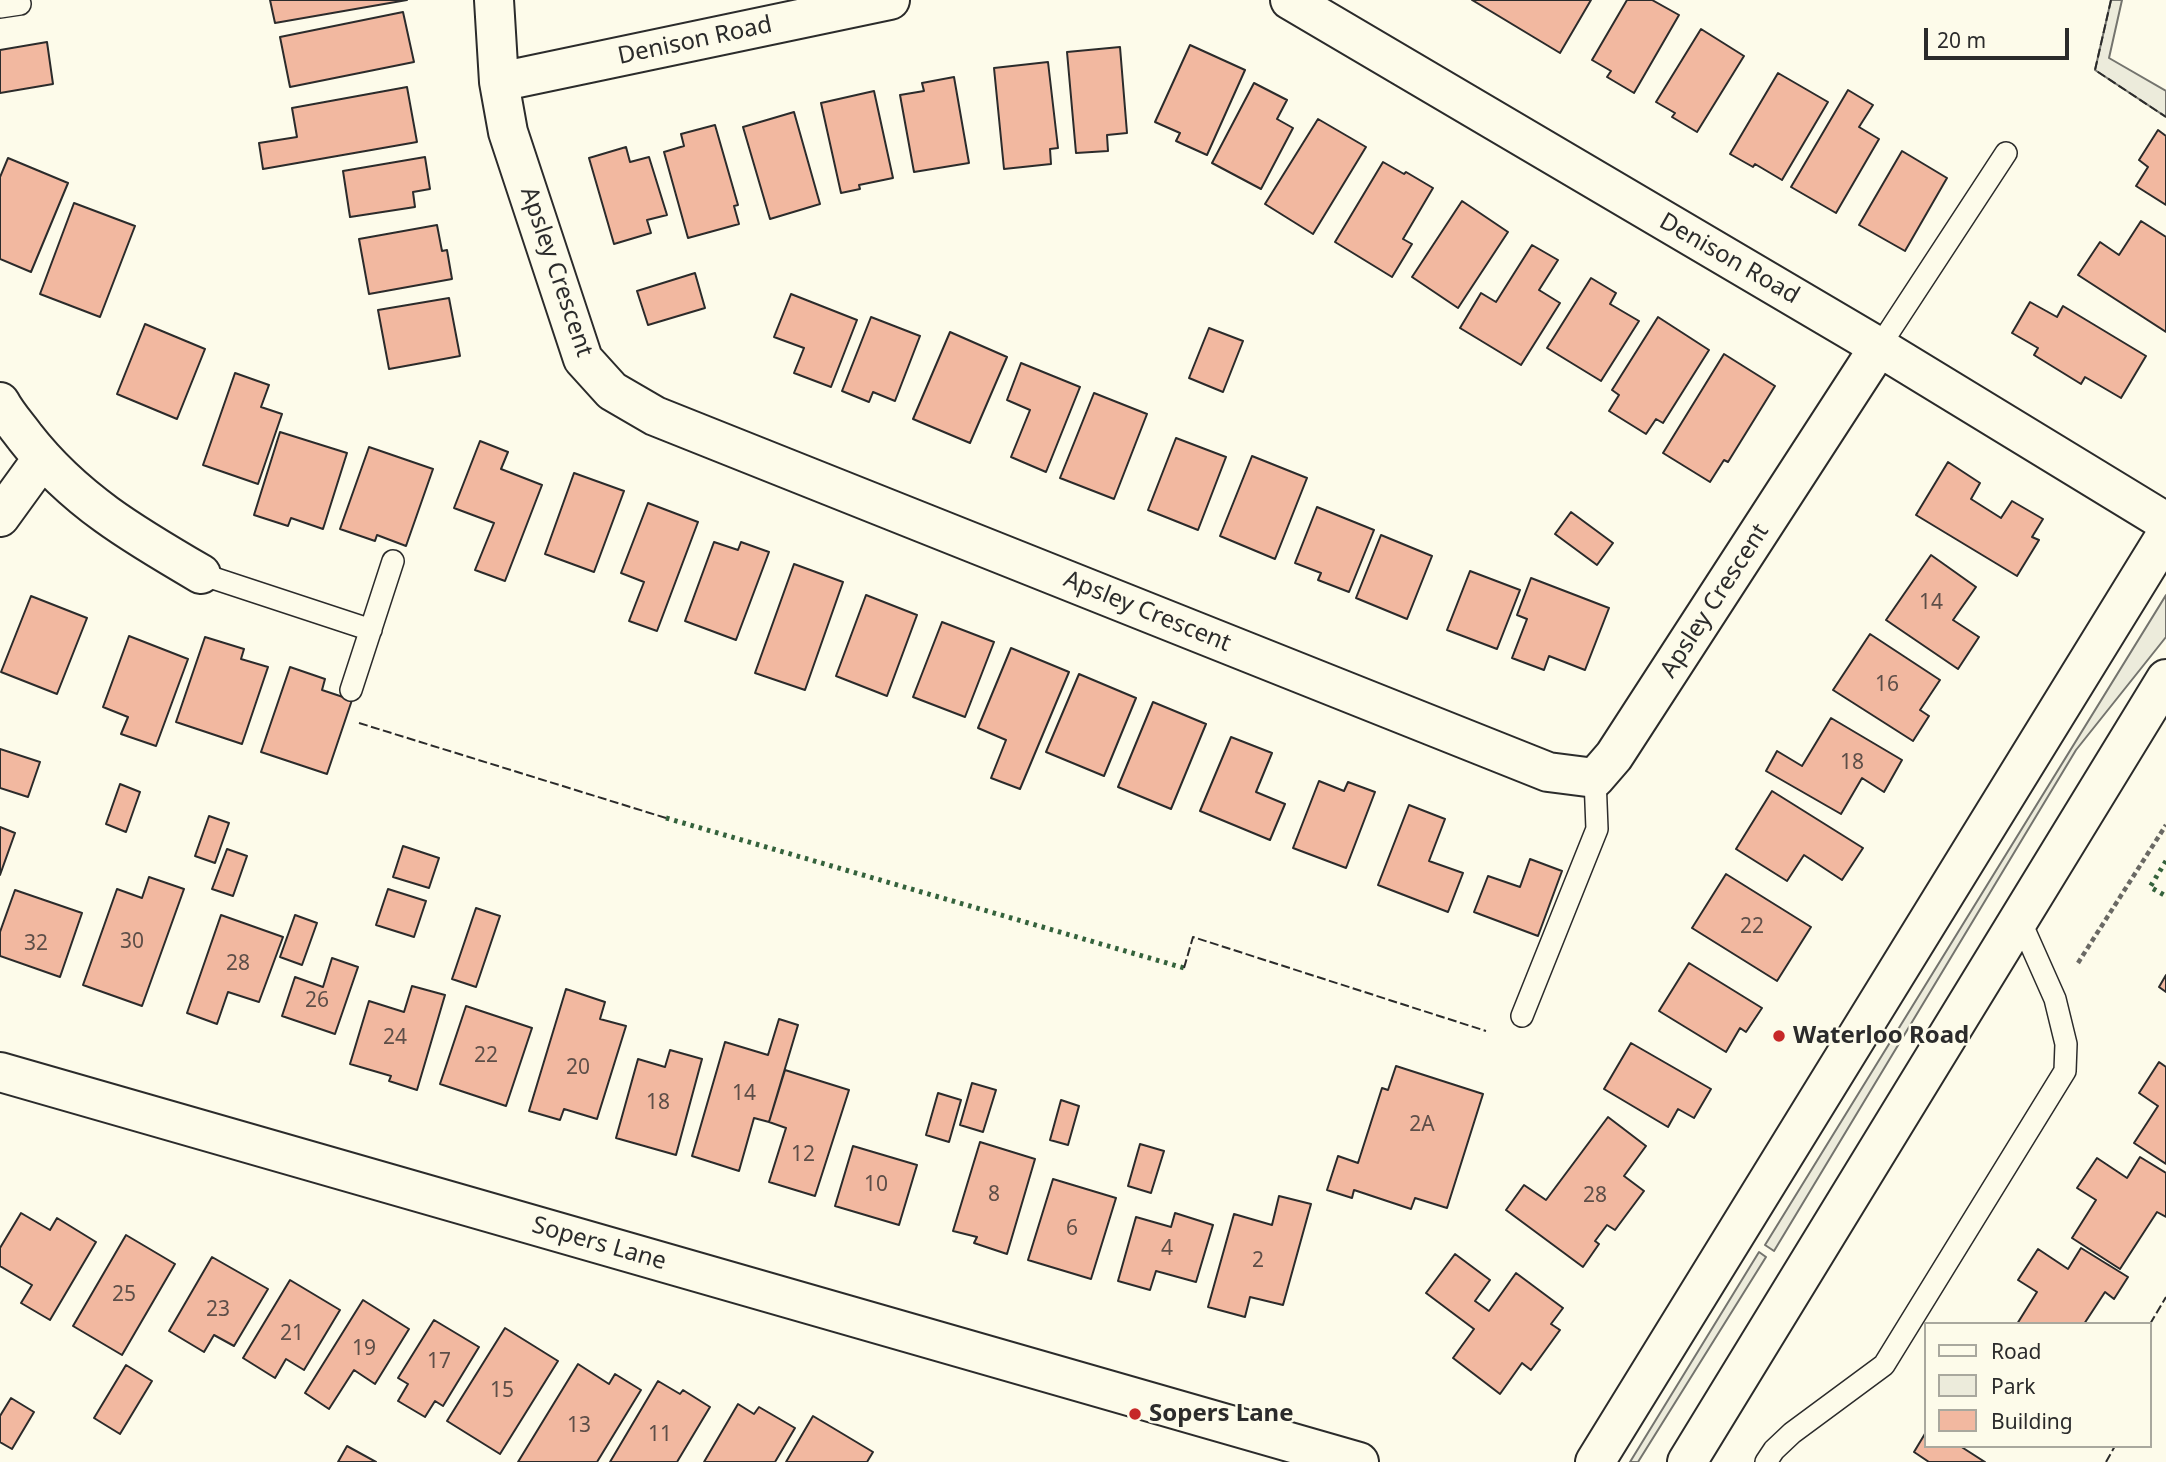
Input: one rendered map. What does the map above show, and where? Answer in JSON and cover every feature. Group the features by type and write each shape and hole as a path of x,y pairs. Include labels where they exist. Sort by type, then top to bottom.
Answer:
{"street":[{"name":"Apsley Crescent","path":"494,0 499,82 508,132 583,359 612,391 655,416 1549,772 1595,778 1614,756 1879,347"},
{"name":"Denison Road","path":"499,82 890,0"},
{"name":"Denison Road","path":"1306,4 2166,522"},
{"path":"0,402 43,459 84,499 137,536 201,574"},
{"path":"0,517 43,459"},
{"path":"1595,1462 2166,535"},
{"path":"1687,1462 2166,679"},
{"name":"Sopers Lane","path":"0,1072 1359,1462"}],"lane":[{"path":"1879,347 2006,153"},
{"path":"351,690 393,561"},
{"path":"201,574 371,630"},
{"path":"1522,1016 1597,829 1595,778"},
{"path":"1766,1462 1792,1433 1884,1366 2065,1071 2066,1044 2055,999 2019,918"}],"path":[{"path":"2055,999 2166,825"}],"green space":[{"path":"2111,0 2122,0 2109,58 2166,91 2166,117 2095,70"},
{"path":"2166,595 2166,637 2076,750 1774,1251 1765,1245"},
{"path":"1759,1252 1766,1257 1638,1462 1630,1462"}],"building":[{"path":"270,0 407,0 275,23"},
{"path":"1472,0 1591,0 1560,53"},
{"path":"1627,0 1652,0 1679,15 1634,93 1607,77 1611,71 1592,60"},
{"path":"403,12 414,62 290,87 280,37"},
{"path":"1701,29 1744,56 1697,132 1672,117 1675,113 1656,102"},
{"path":"47,42 53,84 0,93 0,50"},
{"path":"1190,45 1245,70 1207,155 1176,141 1180,133 1155,122"},
{"path":"1120,47 1127,133 1107,135 1108,151 1076,153 1067,52"},
{"path":"1048,62 1058,148 1050,149 1051,164 1004,169 994,68"},
{"path":"1778,73 1828,102 1782,180 1755,164 1753,167 1730,154"},
{"path":"954,77 969,163 914,172 900,95 924,91 922,83"},
{"path":"1254,83 1287,100 1277,119 1293,128 1261,189 1212,163"},
{"path":"407,87 417,142 263,169 259,143 297,137 292,108"},
{"path":"1848,90 1873,105 1859,127 1879,139 1836,213 1791,187"},
{"path":"874,91 893,178 859,185 860,189 841,193 821,103"},
{"path":"794,112 820,204 770,219 743,127"},
{"path":"1318,119 1366,147 1313,234 1265,204"},
{"path":"715,125 738,205 734,206 739,224 688,238 664,152 684,146 681,134"},
{"path":"2158,130 2166,136 2166,205 2136,186 2148,167 2139,160"},
{"path":"626,147 630,162 649,157 667,215 647,220 651,233 614,244 589,158"},
{"path":"1902,151 1947,178 1905,251 1859,225"},
{"path":"425,157 430,189 413,192 415,207 350,217 343,171"},
{"path":"8,158 68,183 31,272 0,259 0,177"},
{"path":"1383,162 1433,188 1403,239 1412,244 1392,277 1335,242"},
{"path":"1462,201 1508,232 1458,308 1412,277"},
{"path":"74,203 135,226 100,317 40,294"},
{"path":"2141,221 2166,237 2166,332 2078,275 2100,242 2119,255"},
{"path":"437,225 442,251 447,250 452,279 369,294 359,239"},
{"path":"1532,245 1558,260 1539,290 1560,303 1521,365 1460,328 1481,293 1496,302"},
{"path":"695,273 705,308 648,325 637,291"},
{"path":"1591,278 1616,293 1610,304 1639,321 1601,381 1547,348"},
{"path":"791,294 857,320 831,387 794,373 804,348 774,337"},
{"path":"449,298 460,356 389,369 378,310"},
{"path":"2030,302 2057,317 2063,306 2146,356 2121,398 2085,377 2081,384 2034,355 2038,348 2012,333"},
{"path":"871,317 920,336 895,401 873,392 869,402 842,391"},
{"path":"1658,317 1709,350 1663,423 1656,419 1646,434 1609,411 1619,395 1612,390"},
{"path":"145,324 205,349 177,419 117,394"},
{"path":"1209,328 1243,341 1223,392 1189,378"},
{"path":"950,332 1007,357 970,443 913,419"},
{"path":"1724,354 1775,386 1728,462 1724,460 1710,482 1663,453"},
{"path":"1021,363 1080,387 1046,472 1011,457 1030,410 1007,400"},
{"path":"235,373 269,385 261,407 282,414 258,484 203,465"},
{"path":"1094,393 1147,414 1114,499 1060,478"},
{"path":"280,432 347,453 323,529 291,518 288,526 254,515"},
{"path":"1176,438 1226,457 1198,530 1148,510"},
{"path":"480,441 508,452 501,469 542,485 505,581 475,570 494,523 454,508"},
{"path":"369,447 433,469 406,546 377,535 375,541 340,529"},
{"path":"1252,456 1307,478 1275,559 1220,536"},
{"path":"1948,462 1980,483 1971,499 2001,518 2012,501 2043,519 2032,537 2039,540 2017,576 1916,515"},
{"path":"574,473 624,491 594,572 545,554"},
{"path":"648,503 698,522 657,631 629,621 644,582 621,573"},
{"path":"1317,507 1374,530 1349,592 1318,580 1321,573 1295,563"},
{"path":"1571,512 1613,543 1597,565 1555,534"},
{"path":"1381,535 1432,556 1407,619 1356,598"},
{"path":"714,542 738,550 741,542 769,552 736,640 685,621"},
{"path":"1931,555 1976,587 1953,620 1979,637 1958,669 1886,620"},
{"path":"794,564 843,582 805,690 755,673"},
{"path":"1470,571 1520,590 1497,649 1447,630"},
{"path":"1531,578 1609,608 1585,670 1549,656 1544,670 1512,658 1527,619 1517,615"},
{"path":"866,595 917,615 887,696 836,676"},
{"path":"31,596 87,618 57,694 1,672"},
{"path":"942,622 994,642 965,717 913,697"},
{"path":"1870,634 1940,680 1920,710 1929,716 1913,741 1833,690"},
{"path":"129,636 188,659 156,746 121,734 128,717 103,707"},
{"path":"205,637 244,649 241,659 268,667 242,744 176,722"},
{"path":"1011,648 1069,672 1020,789 991,778 1006,740 978,728"},
{"path":"290,667 325,679 322,690 352,700 327,774 261,752"},
{"path":"1079,674 1136,698 1104,776 1046,752"},
{"path":"1153,702 1206,724 1171,809 1118,787"},
{"path":"1831,718 1902,760 1884,792 1862,778 1841,814 1766,771 1777,751 1802,766"},
{"path":"1231,737 1272,753 1256,792 1285,804 1270,840 1200,811"},
{"path":"0,749 40,762 28,797 0,788"},
{"path":"1319,781 1344,791 1348,782 1375,792 1346,868 1293,848"},
{"path":"120,784 140,792 126,832 106,824"},
{"path":"1772,791 1863,848 1842,880 1804,855 1787,881 1736,849"},
{"path":"1409,805 1445,819 1429,861 1463,873 1448,912 1378,885"},
{"path":"209,816 229,823 215,863 195,856"},
{"path":"0,827 15,833 0,875"},
{"path":"403,846 439,858 429,888 393,877"},
{"path":"227,849 247,856 233,896 212,889"},
{"path":"1530,859 1562,871 1538,936 1474,912 1488,876 1520,887"},
{"path":"1726,874 1811,927 1777,981 1692,928"},
{"path":"149,877 184,889 142,1006 83,985 117,889 142,898"},
{"path":"388,889 426,901 414,937 376,925"},
{"path":"15,890 82,913 60,977 0,956 0,932"},
{"path":"476,908 500,916 476,987 452,979"},
{"path":"221,915 283,937 259,1002 228,992 217,1024 187,1013"},
{"path":"295,915 317,923 302,965 280,957"},
{"path":"332,958 358,967 335,1034 282,1016 295,977 323,987"},
{"path":"1689,963 1762,1008 1746,1032 1740,1028 1726,1052 1659,1011"},
{"path":"2166,975 2166,992 2159,987"},
{"path":"412,986 445,995 417,1090 389,1081 391,1076 350,1064 369,1001 404,1012"},
{"path":"566,989 605,1002 600,1019 626,1026 597,1119 564,1109 560,1120 529,1111"},
{"path":"466,1006 532,1028 506,1106 440,1084"},
{"path":"779,1019 798,1025 769,1122 754,1118 739,1171 692,1156 725,1042 768,1055"},
{"path":"1631,1043 1711,1089 1694,1118 1678,1109 1668,1127 1604,1089"},
{"path":"670,1050 702,1059 676,1155 616,1138 638,1059 665,1067"},
{"path":"2159,1062 2166,1067 2166,1164 2134,1143 2158,1106 2139,1093"},
{"path":"1396,1066 1483,1094 1447,1208 1415,1198 1411,1209 1354,1190 1352,1198 1327,1190 1338,1156 1358,1163 1382,1088 1388,1090"},
{"path":"785,1070 849,1090 815,1196 769,1182 786,1128 769,1122"},
{"path":"972,1083 996,1090 983,1132 960,1125"},
{"path":"938,1093 961,1100 949,1142 926,1135"},
{"path":"1061,1100 1079,1106 1068,1145 1050,1140"},
{"path":"1608,1117 1646,1146 1624,1176 1644,1191 1615,1230 1607,1225 1595,1241 1599,1244 1583,1267 1506,1210 1524,1185 1546,1200"},
{"path":"980,1142 1035,1159 1007,1254 974,1243 977,1237 953,1231"},
{"path":"1140,1144 1164,1151 1151,1193 1128,1186"},
{"path":"853,1146 917,1165 899,1225 835,1206"},
{"path":"2140,1157 2166,1173 2166,1217 2157,1212 2120,1269 2072,1238 2096,1200 2077,1188 2097,1158 2127,1178"},
{"path":"1053,1179 1116,1198 1091,1279 1028,1260"},
{"path":"1279,1196 1311,1204 1283,1305 1250,1297 1245,1317 1208,1307 1234,1214 1272,1225"},
{"path":"21,1213 50,1230 57,1218 96,1242 50,1320 21,1303 32,1285 0,1266 0,1248"},
{"path":"1175,1213 1213,1225 1196,1282 1156,1271 1150,1290 1118,1281 1136,1217 1171,1227"},
{"path":"126,1235 175,1264 122,1355 73,1326"},
{"path":"2081,1248 2128,1277 2114,1299 2105,1292 2085,1322 2018,1322 2037,1292 2018,1280 2038,1249 2068,1269"},
{"path":"1455,1254 1490,1280 1475,1301 1489,1311 1516,1273 1563,1308 1551,1324 1560,1330 1531,1370 1522,1363 1500,1394 1453,1358 1474,1329 1426,1293"},
{"path":"212,1257 268,1289 234,1346 214,1335 204,1352 169,1331"},
{"path":"290,1280 340,1310 304,1370 286,1359 275,1378 243,1358"},
{"path":"363,1300 409,1329 375,1384 354,1370 329,1409 305,1393"},
{"path":"434,1320 479,1347 443,1406 435,1401 425,1417 398,1401 408,1384 398,1378"},
{"path":"505,1328 558,1361 500,1454 447,1421"},
{"path":"578,1364 609,1384 615,1374 641,1390 597,1462 518,1462"},
{"path":"126,1365 152,1381 120,1434 94,1418"},
{"path":"658,1381 680,1394 683,1390 710,1407 677,1462 610,1462"},
{"path":"11,1398 34,1412 12,1449 0,1442 0,1416"},
{"path":"738,1404 754,1414 759,1407 795,1428 775,1462 704,1462"},
{"path":"813,1416 873,1452 867,1462 786,1462"},
{"path":"1924,1435 1924,1448 1963,1448 1985,1462 1929,1462 1914,1452"},
{"path":"347,1446 376,1462 338,1462"}],"hedge":[{"path":"666,818 1184,968"},
{"path":"2166,861 2150,887 2166,896"}],"fence":[{"path":"2111,0 2095,70 2166,117"},
{"path":"359,723 666,818"},
{"path":"1184,968 1193,937 1486,1031"},
{"path":"2151,1322 2166,1297"},
{"path":"2106,1462 2114,1448"}],"place":[{"name":"Waterloo Road","path":"1779,1036"},
{"name":"Sopers Lane","path":"1135,1414"}]}
